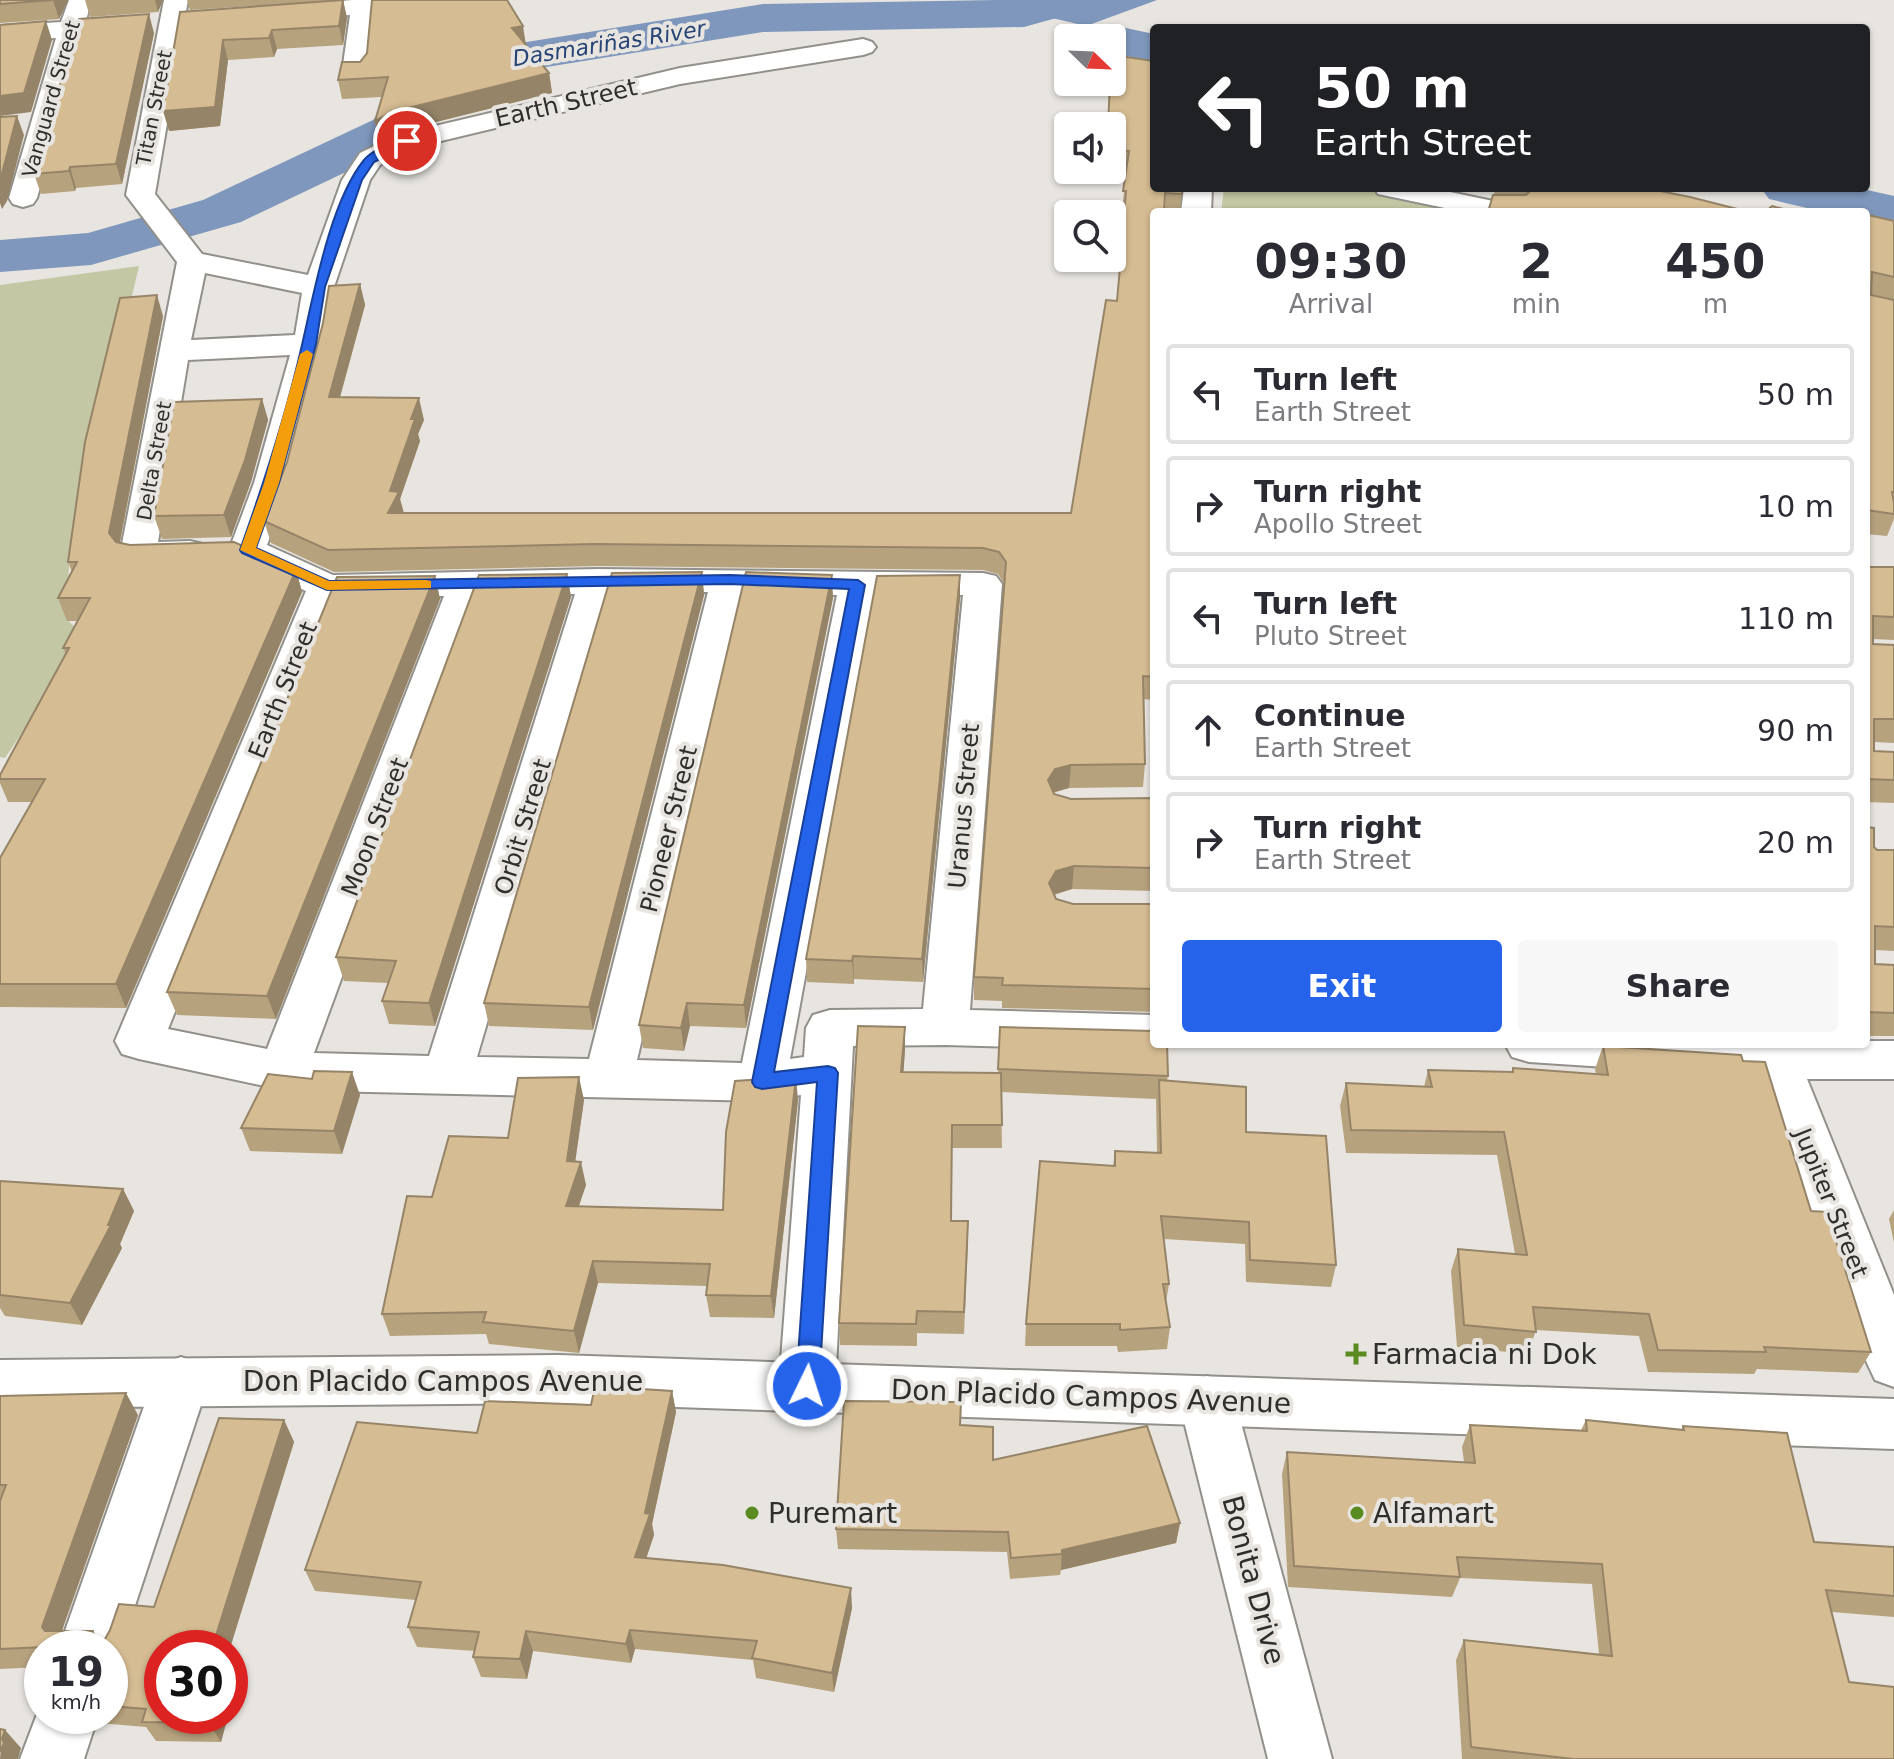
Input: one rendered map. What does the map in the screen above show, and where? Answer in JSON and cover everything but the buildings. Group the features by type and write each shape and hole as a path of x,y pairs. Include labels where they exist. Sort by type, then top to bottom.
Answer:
{"street":[{"name":"Vanguard Street","path":"23,198 69,29 80,0"},
{"path":"257,15 364,3 355,72"},
{"path":"0,34 69,29 182,14"},
{"name":"Titan Street","path":"182,14 140,195 184,251"},
{"name":"Earth Street","path":"247,550 272,483 309,344 319,287 363,167 370,159 407,141 680,76 863,47"},
{"path":"15,125 45,122"},
{"path":"1406,192 1479,208"},
{"path":"184,251 319,287"},
{"name":"Delta Street","path":"184,251 173,351 138,554 247,550"},
{"path":"173,351 309,344"},
{"path":"247,550 327,586 598,580 730,580 858,585 762,1082"},
{"name":"Orbit Street","path":"447,1075 598,580"},
{"name":"Pioneer Street","path":"608,1079 730,580"},
{"name":"Moon Street","path":"283,1071 467,584"},
{"name":"Uranus Street","path":"858,585 983,584 945,1027"},
{"name":"Earth Street","path":"327,586 139,1041 283,1071 762,1082 829,1051 945,1027 1150,1033"},
{"path":"1650,1048 1894,1060"},
{"path":"807,1386 829,1051"},
{"name":"Jupiter Street","path":"1772,1052 1894,1363"},
{"name":"Don Placido Campos Avenue","path":"0,1384 558,1379 1894,1424"},
{"path":"96,1630 181,1381"},
{"name":"Bonita Drive","path":"1207,1401 1300,1759"},
{"path":"52,1759 61,1734"}],"green space":[{"path":"1224,192 1389,192 1445,203 1445,208 1222,208"},
{"path":"139,266 69,566 66,619 86,637 5,758 0,757 0,285"}],"water":[{"path":"1021,0 1157,0 1091,24 1077,24 1005,7"}],"waterway":[{"name":"Dasmariñas River","path":"0,256 91,249 222,211 391,131 437,79 496,61 763,18 1024,13 1073,0"},
{"path":"1126,42 1150,47"},
{"path":"1805,192 1894,212"}],"slow traffic":[{"path":"307,354 272,483 247,550 327,586 426,585"}],"place":[{"name":"Farmacia ni Dok","path":"1356,1354"},
{"name":"Puremart","path":"752,1513"},
{"name":"Alfamart","path":"1357,1513"}],"route":[{"path":"407,141 370,159 356,180 319,287 309,344 272,483 247,550 327,586 598,580 730,580 858,585 762,1082 828,1073 807,1386"}]}
